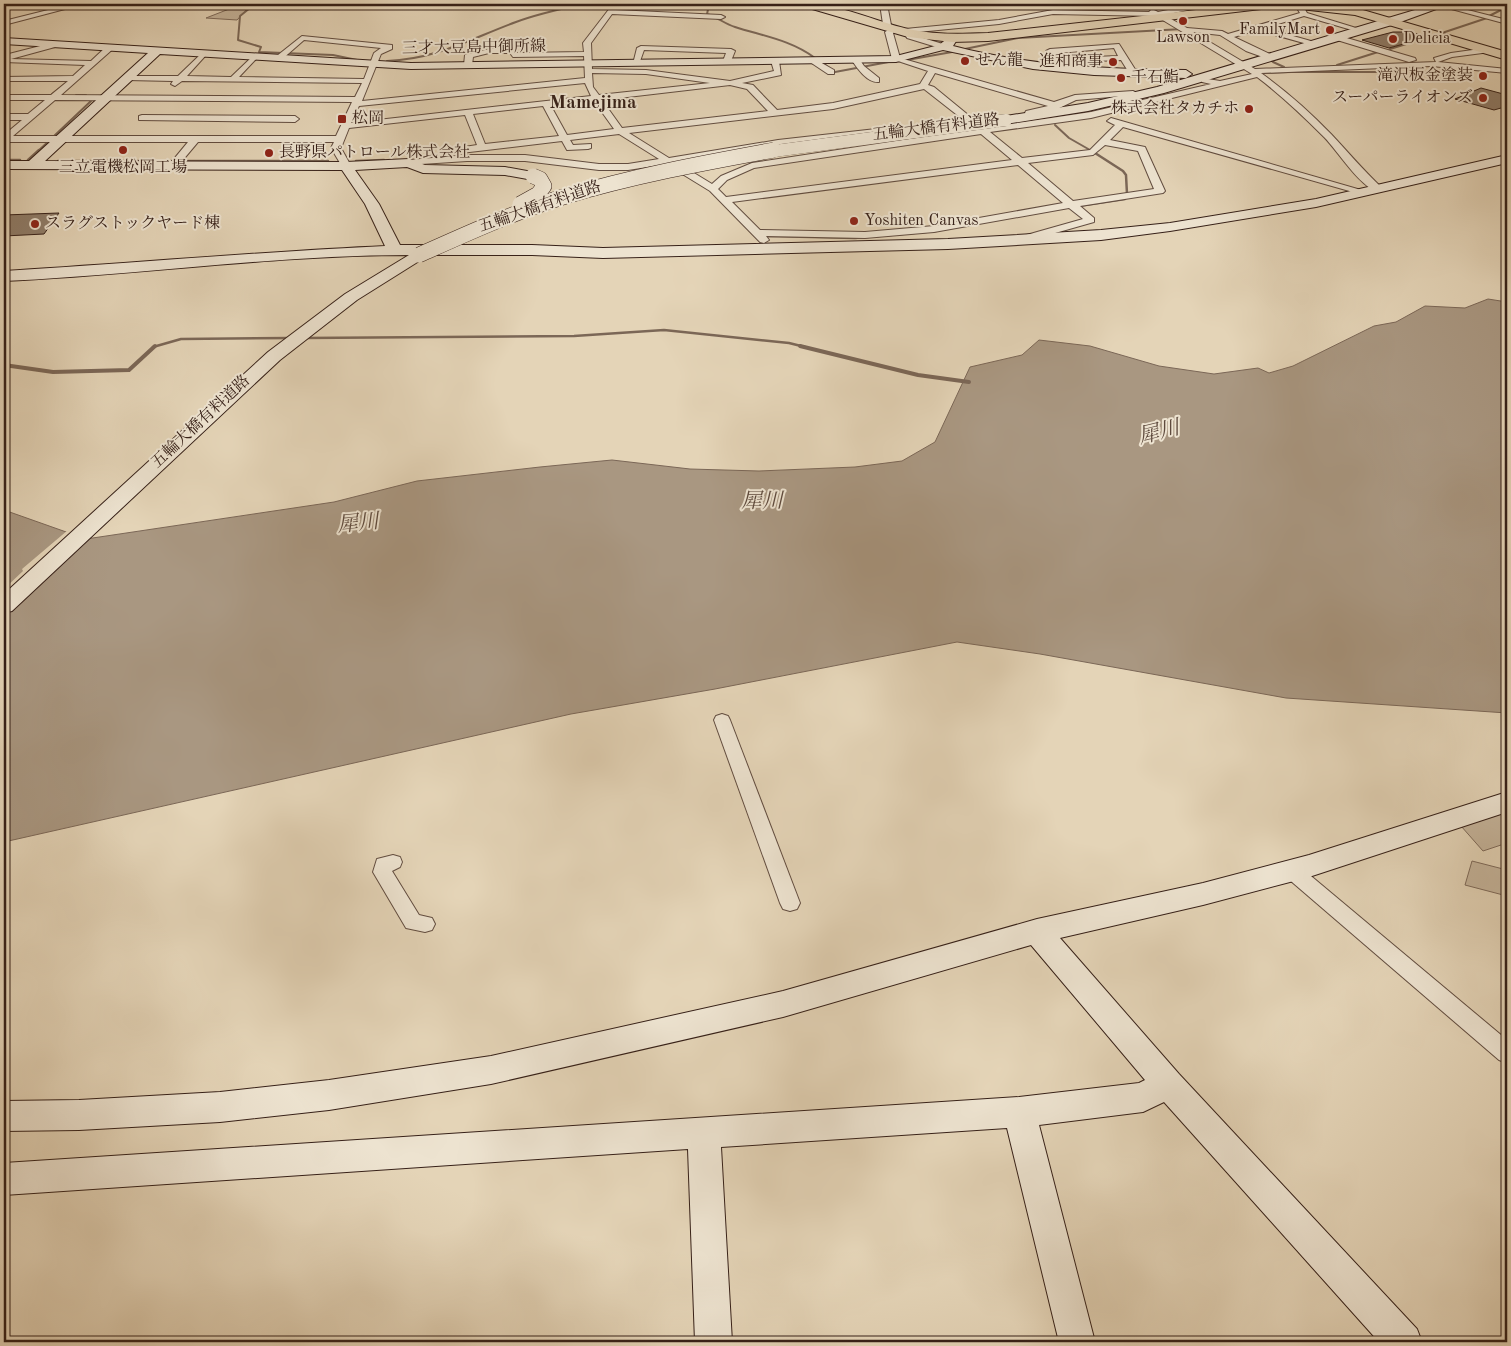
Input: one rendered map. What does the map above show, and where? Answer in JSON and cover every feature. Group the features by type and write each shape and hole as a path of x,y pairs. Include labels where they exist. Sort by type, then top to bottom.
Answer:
{"main road":[{"path":"806,4 888,28 923,35 952,38 988,37 1159,16 1260,6 1349,11 1506,55"}],"street":[{"path":"57,4 77,4"},
{"path":"4,23 77,4"},
{"path":"616,4 587,43 589,88 619,130 713,189 764,241 825,244 843,248"},
{"path":"883,4 896,58 932,71 1064,108"},
{"path":"941,28 952,38 950,43 943,47 909,33 941,28 998,22 1034,15 1071,11 1159,16 1193,7 1269,4"},
{"path":"1336,4 1352,9 1349,11"},
{"path":"1441,4 1507,22"},
{"name":"三才大豆島中御所線","path":"4,41 254,57 281,55 372,65 588,67 636,62 775,60 813,60 858,64 896,58 943,47 998,61 1058,70 1134,74 1187,74 1200,78 1252,71 1271,58 1391,22 1441,4"},
{"path":"1145,6 1178,28 1252,71 1278,89 1328,136 1358,171 1378,189"},
{"path":"1027,8 1034,15"},
{"path":"1228,36 1258,28 1300,8 1362,30"},
{"path":"609,12 718,17"},
{"path":"1178,28 1222,33 1249,49 1271,58"},
{"path":"1258,28 1315,45"},
{"path":"355,37 397,41 378,53 372,65 368,81 336,148 372,204 396,250"},
{"path":"288,40 302,38 389,47"},
{"path":"281,55 302,38"},
{"path":"1340,38 1428,64 1450,55 1488,50"},
{"path":"4,59 52,45"},
{"path":"1124,58 1069,60 1050,50 1116,46 1124,58 1134,74"},
{"path":"4,139 110,48"},
{"path":"33,165 157,51"},
{"path":"132,128 203,54"},
{"path":"233,79 254,57"},
{"path":"4,59 16,62 92,63"},
{"path":"346,126 730,84 778,73 775,60"},
{"path":"813,60 831,72"},
{"path":"858,64 876,80"},
{"path":"713,189 730,175 752,166 1089,114 1189,90 1206,90 1214,86 1225,85 1252,71 1428,64 1507,70"},
{"path":"4,97 254,98 357,102 588,67 646,72 750,87 775,113"},
{"path":"409,163 414,158 482,147 701,118 775,113 867,100 918,89 923,86 932,71"},
{"path":"1200,78 1217,83 1242,77"},
{"path":"4,79 75,78"},
{"path":"127,78 368,81"},
{"path":"1200,78 1214,86"},
{"name":"五輪大橋有料道路","path":"4,606 274,356 351,297 419,255 472,230 527,208 649,173 780,148 1006,120 1103,104 1200,78"},
{"path":"254,98 270,79"},
{"path":"923,86 931,89 984,131 1090,220 1027,238"},
{"path":"4,165 346,166 467,158 525,158 611,168 778,143 971,121 1048,110 1054,105 1075,98 1133,93"},
{"path":"282,139 307,99"},
{"path":"546,104 570,148 588,146"},
{"path":"468,112 482,147"},
{"path":"1089,114 1215,155 1363,192"},
{"path":"4,117 30,117"},
{"path":"4,139 60,139 132,128 295,119"},
{"path":"724,200 1093,152 1120,125"},
{"path":"132,128 195,139 339,139"},
{"path":"174,166 195,139"},
{"path":"758,233 850,236 890,234 934,229 1003,215 1160,191 1143,150 1104,142"},
{"path":"4,276 167,266 257,257 396,250 532,250 603,253 843,248 1101,235 1170,227 1316,203 1507,159"},
{"path":"409,163 424,169 505,171 533,176 543,182 544,186 538,194 528,200 461,230 419,255"},
{"path":"722,720 790,903"},
{"path":"4,1116 79,1115 220,1107 329,1095 455,1077 783,1004 1037,931 1292,871 1507,802"},
{"path":"393,862 384,864 382,872 399,896 413,922 425,924"},
{"path":"1292,871 1507,1053"},
{"path":"1037,931 1168,1084 1404,1342"},
{"path":"4,1179 1019,1112 1143,1097 1168,1084"},
{"path":"1019,1112 1076,1342"},
{"path":"704,1133 714,1342"}],"shaded area":[{"path":"242,4 248,8 237,20 206,18"},
{"path":"1507,810 1507,843 1483,851 1461,826"},
{"path":"1472,861 1507,870 1507,896 1465,885"}],"water":[{"name":"犀川","path":"1488,299 1507,302 1507,713 1286,698 1040,654 957,642 715,689 571,714 4,842 4,510 86,539 334,502 417,481 612,460 690,469 759,471 855,467 902,461 935,442 970,367 1022,355 1039,340 1090,346 1159,366 1214,374 1258,368 1269,373 1293,366 1374,326 1396,322 1425,306 1465,308"}],"pier":[{"path":"68,530 85,536 4,613 4,589 23,571 22,569"}],"building":[{"name":"Delicia","path":"1393,32 1406,32 1425,38 1389,48 1362,40"},
{"name":"スーパーライオンズ","path":"1481,88 1507,95 1507,109 1494,110 1455,99"},
{"name":"スラグストックヤード棟","path":"59,213 44,234 4,236 4,215"}],"waterway":[{"path":"249,4 250,8 240,16 238,40 261,47 259,52 333,55 357,60"},
{"path":"387,61 438,52 524,19 583,4"},
{"path":"707,4 709,5 707,14 731,26 787,43 815,58"},
{"path":"1489,16 1507,7"},
{"path":"1442,33 1487,18"},
{"path":"960,50 1018,38 1183,29"},
{"path":"1424,39 1431,37"},
{"path":"1390,49 1416,41"},
{"path":"1500,51 1507,50"},
{"path":"907,60 952,52"},
{"path":"1337,65 1378,52"},
{"path":"820,61 835,72 894,61"},
{"path":"1273,62 1284,67"},
{"path":"1289,70 1292,72 1436,72 1448,67"},
{"path":"1264,73 1291,72"},
{"path":"58,95 52,94 70,80"},
{"path":"76,95 86,95"},
{"path":"53,137 91,101 89,100"},
{"path":"1055,125 1069,138 1090,150"},
{"path":"37,152 50,140"},
{"path":"28,160 39,150"},
{"path":"1095,153 1123,171 1126,175 1127,194"},
{"path":"4,160 20,160"},
{"path":"356,161 384,160"},
{"path":"58,161 172,161"},
{"path":"186,161 328,161"},
{"path":"1079,206 1125,199"},
{"path":"768,236 855,238 936,231"},
{"path":"304,338 574,336 664,330 789,343 805,347"},
{"path":"154,347 181,339 291,338"},
{"path":"800,346 918,375 969,382"},
{"path":"4,365 53,372 129,370 154,347"}],"place":[{"name":"Lawson","path":"1183,21"},
{"name":"FamilyMart","path":"1330,30"},
{"name":"Delicia","path":"1393,39"},
{"name":"せん龍","path":"965,61"},
{"name":"進和商事","path":"1113,62"},
{"name":"滝沢板金塗装","path":"1483,76"},
{"name":"千石鮨","path":"1121,78"},
{"name":"スーパーライオンズ","path":"1483,98"},
{"name":"株式会社タカチホ","path":"1249,109"},
{"name":"松岡","path":"342,119"},
{"name":"三立電機松岡工場","path":"123,150"},
{"name":"長野県パトロール株式会社","path":"269,153"},
{"name":"Yoshiten Canvas","path":"854,221"},
{"name":"スラグストックヤード棟","path":"35,224"}],"district":[{"name":"Mamejima","path":"593,103"}]}
